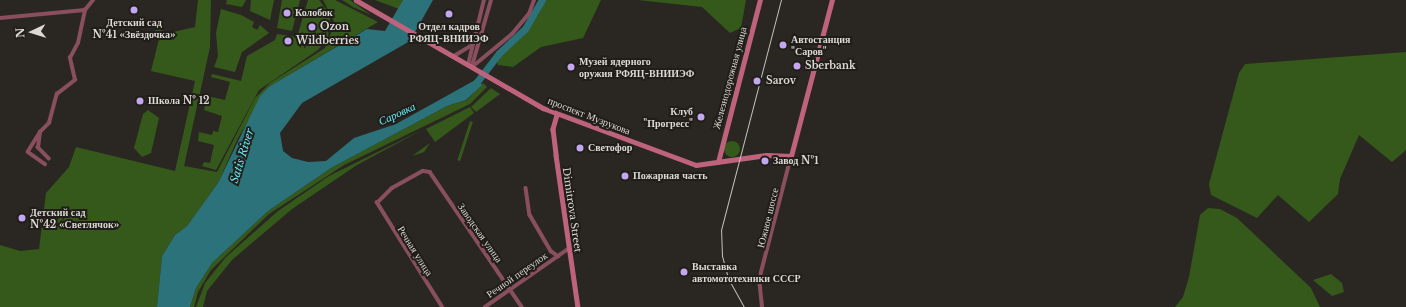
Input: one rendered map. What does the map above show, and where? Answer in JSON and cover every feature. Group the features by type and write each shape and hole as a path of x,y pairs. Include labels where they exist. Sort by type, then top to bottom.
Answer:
{"main road":[{"name":"проспект Музрукова","path":"356,0 557,115 686,164 718,162 766,155 791,156"},
{"name":"Железнодорожная улица","path":"718,162 760,0"},
{"path":"791,156 832,0"},
{"name":"Dimitrova Street","path":"557,115 555,142 568,249 578,307"}],"street":[{"path":"45,164 28,152 40,132 48,123 57,94 75,80 70,58 78,43 85,10 93,0"},
{"path":"470,66 473,44 484,0"},
{"path":"470,66 491,0"},
{"path":"470,66 512,34 528,14 534,0"},
{"path":"0,18 85,10"},
{"path":"454,56 473,44"},
{"path":"40,132 38,148 49,159"},
{"name":"Южное шоссе","path":"762,307 759,280 791,156"},
{"name":"Заводская улица","path":"377,203 392,188 424,171 430,172 522,307"},
{"name":"Речной переулок","path":"526,188 530,215 550,251 558,256"},
{"name":"Речная улица","path":"377,203 442,307"},
{"name":"Речной переулок","path":"485,307 568,249"}],"green space":[{"path":"198,0 211,0 210,47 184,166 217,172 255,98 270,83 325,48 335,23 323,0 335,0 378,22 270,86 238,138 218,183 187,226 175,235 162,256 157,307 0,307 0,245 20,251 39,249 46,193 69,167 76,147 175,171 195,81 151,71 160,35 155,31 156,28 169,33 195,27"},
{"path":"227,0 246,0 242,7 226,4"},
{"path":"251,0 274,0 270,20 250,11"},
{"path":"282,0 300,0 292,31 277,28"},
{"path":"308,0 319,0 326,9 330,17 328,37 318,50 259,90 216,170 202,166 204,162 210,163 214,145 198,141 199,132 212,135 213,131 218,132 222,116 204,110 207,96 225,100 230,82 211,77 212,74 241,81 247,56 275,40 277,34 297,37"},
{"path":"342,0 350,0 371,15 353,7"},
{"path":"375,0 403,0 399,9"},
{"path":"544,0 601,0 583,38 541,47 513,67 498,65 496,58 538,15"},
{"path":"638,0 746,0 741,28 730,33 702,7"},
{"path":"221,9 241,15 254,22 252,27 257,30 260,25 269,33 242,52 235,72 214,67 218,56 216,33"},
{"path":"1406,52 1406,150 1392,162 1359,135 1340,179 1338,194 1309,222 1278,195 1257,218 1211,195 1209,184 1239,73 1245,64"},
{"path":"483,83 487,87 470,104 344,165 269,214 211,270 198,292 194,307 190,307 196,288 212,263 268,211 331,168 447,106 467,100"},
{"path":"491,88 500,94 476,112 471,107"},
{"path":"470,107 474,113 435,142 426,129"},
{"path":"148,110 159,118 151,153 142,157 134,148 143,114"},
{"path":"470,121 473,122 460,161 457,160"},
{"path":"422,130 357,165 292,209 232,260 207,291 203,307 196,307 205,283 226,257 278,211 329,176"},
{"path":"729,141 735,141 740,146 738,155 735,157 729,157 724,152 724,146"},
{"path":"430,143 424,152 412,156"},
{"path":"1208,208 1220,209 1237,218 1311,288 1320,307 1175,307 1183,297 1189,277 1200,215"},
{"path":"1331,274 1342,283 1344,292 1332,296 1313,280"}],"water":[{"name":"Satis River","path":"403,0 433,0 410,41 302,103 280,133 283,151 292,158 308,162 326,161 354,138 396,124 477,79 482,85 466,100 447,106 331,168 268,211 212,263 196,288 190,307 157,307 162,256 175,235 187,226 218,183 260,96 270,86 367,29 385,31"}],"waterway":[{"name":"Саровка","path":"473,87 499,53 525,29 542,0"}],"railway":[{"path":"744,307 728,278 722,256 721,230 781,0"}],"place":[{"name":"Детский сад №41 «Звёздочка»","path":"134,10"},
{"name":"Колобок","path":"287,13"},
{"name":"Отдел кадров РФЯЦ-ВНИИЭФ","path":"449,14"},
{"name":"Ozon","path":"312,27"},
{"name":"Wildberries","path":"288,41"},
{"name":"Автостанция \"Саров\"","path":"783,45"},
{"name":"Sberbank","path":"797,66"},
{"name":"Музей ядерного оружия РФЯЦ-ВНИИЭФ","path":"571,67"},
{"name":"Sarov","path":"757,81"},
{"name":"Школа № 12","path":"140,101"},
{"name":"Клуб \"Прогресс\"","path":"701,117"},
{"name":"Светофор","path":"580,148"},
{"name":"Завод №1","path":"765,161"},
{"name":"Пожарная часть","path":"625,176"},
{"name":"Детский сад №42 «Светлячок»","path":"22,218"},
{"name":"Выставка автомототехники СССР","path":"684,272"}]}
